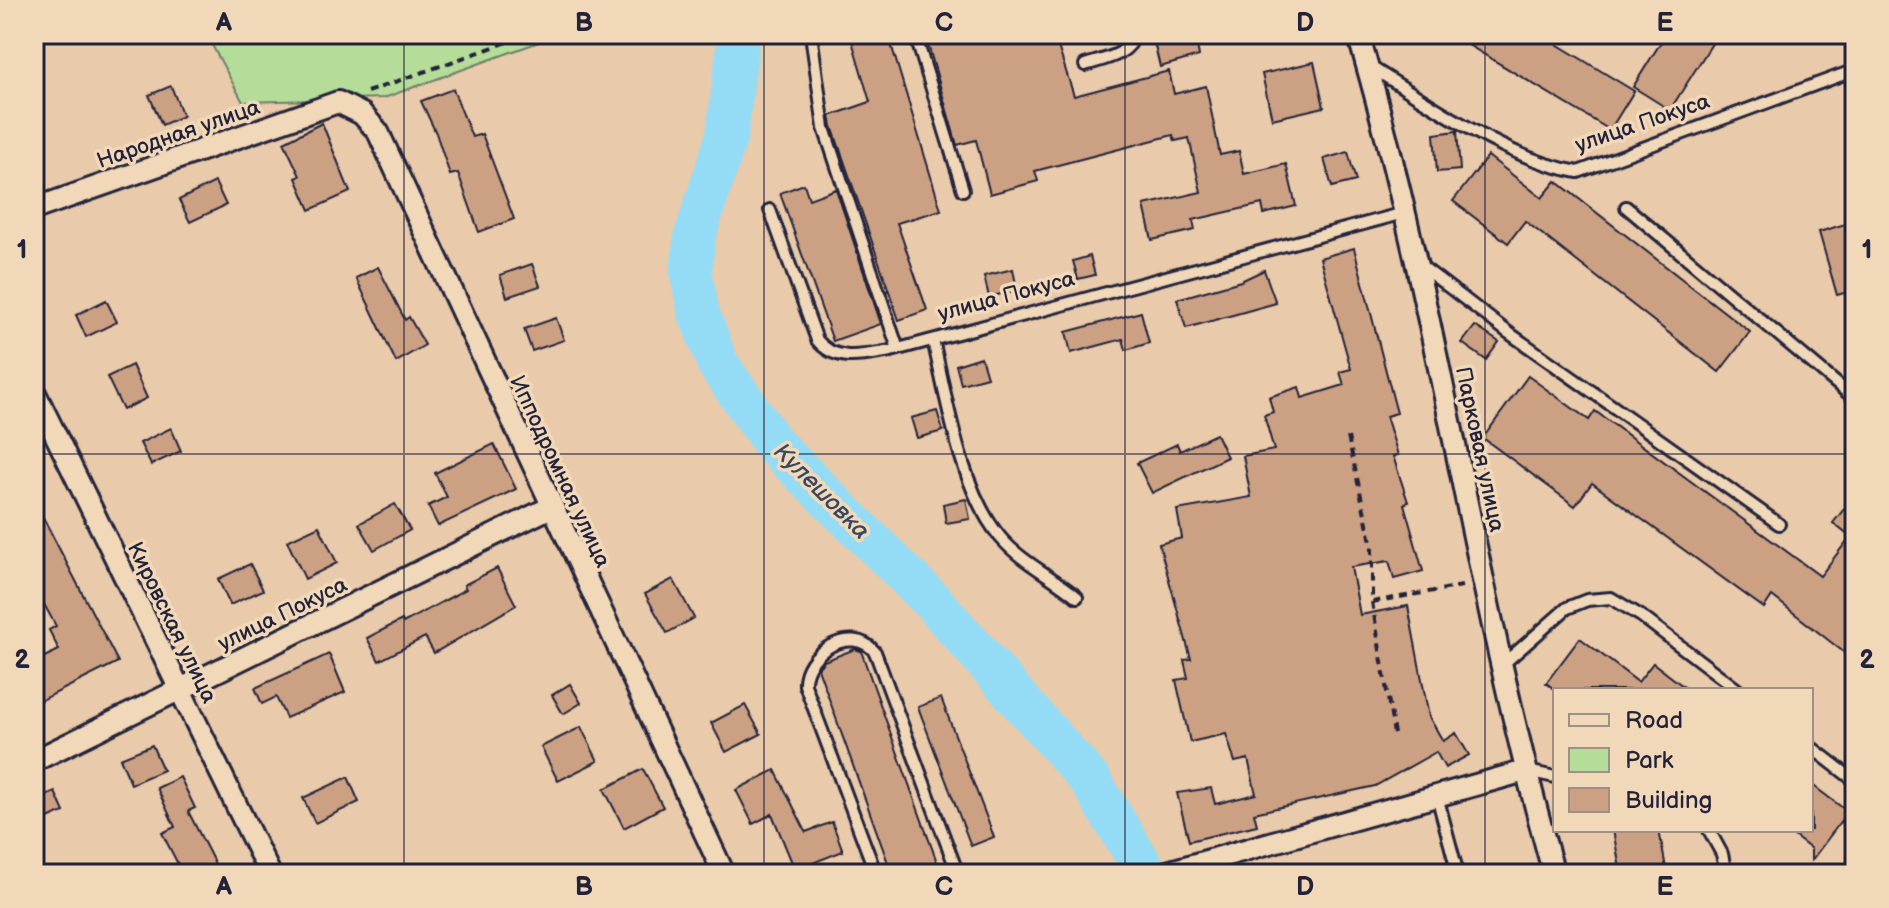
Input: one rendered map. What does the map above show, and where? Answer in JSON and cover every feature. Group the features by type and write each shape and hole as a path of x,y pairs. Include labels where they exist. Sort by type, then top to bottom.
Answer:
{"street":[{"name":"Парковая улица","path":"1358,34 1418,264 1525,771 1554,874"},
{"name":"Народная улица","path":"34,209 338,102"},
{"name":"Ипподромная улица","path":"338,102 362,114 378,132 724,874"},
{"name":"Кировская улица","path":"34,391 270,874"},
{"name":"улица Покуса","path":"34,761 551,507"},
{"path":"1160,874 1525,771"}],"lane":[{"path":"811,34 824,128 898,349"},
{"path":"915,34 963,190"},
{"path":"1085,65 1122,52 1133,43 1135,34"},
{"name":"улица Покуса","path":"1367,65 1462,124 1549,167 1578,172 1855,70"},
{"path":"1626,207 1855,399"},
{"name":"улица Покуса","path":"770,210 817,340 826,351 847,357 933,340 1404,213"},
{"path":"1418,264 1509,333 1779,524"},
{"path":"933,340 968,474 985,517 1001,539 1077,597"},
{"path":"1502,665 1567,608 1587,600 1611,598 1641,616 1735,688"},
{"path":"876,874 805,685 804,672 811,660 821,650 838,643 857,642 875,652 958,874"},
{"path":"1813,749 1855,781"},
{"path":"1525,771 1553,777"},
{"path":"1437,796 1458,874"},
{"path":"1710,832 1722,854 1726,874"}],"path":[{"path":"338,102 530,34"},
{"path":"1348,437 1372,546 1372,602 1395,740"},
{"path":"1372,602 1485,583"}],"green space":[{"path":"206,34 561,34 384,98 243,102"}],"building":[{"path":"850,34 888,34 941,210 897,223 927,310 899,320 830,116 870,102"},
{"path":"925,34 1054,34 1074,96 1169,71 1174,94 1206,86 1220,155 1239,151 1244,174 1286,164 1296,206 1264,214 1262,204 1193,220 1195,230 1152,240 1144,205 1201,192 1189,138 1175,141 1173,135 1035,171 1038,181 990,194 976,140 957,145"},
{"path":"1195,34 1199,56 1160,67 1154,42"},
{"path":"1450,34 1540,34 1634,91 1610,130"},
{"path":"1666,34 1718,34 1670,110 1633,87"},
{"path":"1314,62 1324,107 1272,119 1262,74"},
{"path":"171,86 183,116 162,125 149,95"},
{"path":"453,89 472,137 482,134 514,219 479,232 458,173 450,175 421,101"},
{"path":"322,123 350,192 310,210 296,178 300,176 284,142"},
{"path":"1457,131 1460,170 1437,172 1434,134"},
{"path":"1348,152 1356,181 1332,187 1324,159"},
{"path":"1488,156 1542,198 1556,181 1750,332 1719,372 1525,221 1508,243 1453,201"},
{"path":"215,182 226,205 190,222 179,200"},
{"path":"804,184 809,199 836,189 881,324 833,341 780,193"},
{"path":"1855,221 1855,290 1837,295 1819,232"},
{"path":"1354,248 1397,413 1386,416 1398,455 1393,456 1408,502 1404,504 1423,571 1394,579 1389,561 1351,567 1360,615 1408,606 1429,717 1443,741 1456,733 1469,755 1445,768 1436,752 1375,786 1254,813 1257,825 1189,841 1177,793 1211,788 1215,804 1256,794 1248,759 1235,762 1226,734 1190,742 1176,680 1188,678 1184,660 1191,659 1159,544 1182,538 1177,510 1251,497 1243,456 1274,450 1264,415 1273,412 1269,397 1299,387 1302,398 1344,385 1340,372 1351,369 1320,258"},
{"path":"1090,256 1095,275 1078,279 1073,261"},
{"path":"532,264 540,286 507,297 500,275"},
{"path":"378,267 405,320 409,317 425,345 396,362 356,278"},
{"path":"1013,269 1017,290 989,297 984,276"},
{"path":"1264,270 1276,303 1186,328 1177,299 1241,281"},
{"path":"106,300 117,322 86,337 76,315"},
{"path":"1141,312 1149,343 1126,350 1123,339 1071,353 1066,332"},
{"path":"556,318 564,340 532,351 524,329"},
{"path":"1475,326 1499,342 1486,360 1462,343"},
{"path":"981,357 987,377 961,384 956,365"},
{"path":"132,365 147,398 123,410 107,377"},
{"path":"1528,376 1589,420 1595,411 1820,576 1850,537 1833,523 1855,495 1855,661 1772,596 1764,608 1592,483 1575,506 1483,438"},
{"path":"937,411 943,431 917,438 911,418"},
{"path":"171,428 181,451 151,465 140,443"},
{"path":"1216,434 1227,457 1152,493 1137,463 1177,444 1180,451"},
{"path":"494,444 516,489 438,526 428,506 447,497 435,473"},
{"path":"966,499 970,519 946,523 943,504"},
{"path":"34,500 118,662 34,704 34,662 59,650 49,630 56,626 34,586"},
{"path":"395,504 410,530 374,550 359,524"},
{"path":"319,526 337,563 305,579 287,541"},
{"path":"250,564 263,590 230,605 218,579"},
{"path":"497,568 516,605 434,653 425,637 379,661 367,638 402,620 403,623 466,589 464,585"},
{"path":"673,579 694,618 667,633 645,594"},
{"path":"1580,638 1638,682 1653,663 1685,688 1553,688 1546,683"},
{"path":"855,649 861,651 938,865 914,874 892,874 818,668 824,661"},
{"path":"329,654 345,692 286,718 276,697 262,704 255,688"},
{"path":"570,684 581,703 563,714 552,695"},
{"path":"941,698 994,837 971,846 918,707"},
{"path":"745,705 761,734 726,752 711,723"},
{"path":"581,727 598,761 558,781 541,747"},
{"path":"152,745 163,770 131,784 120,758"},
{"path":"643,769 663,807 624,828 604,789"},
{"path":"775,770 806,832 832,822 843,851 795,870 772,814 753,824 736,790"},
{"path":"180,777 195,808 188,811 220,874 183,874 162,833 175,827 157,788"},
{"path":"348,777 359,802 315,823 303,798"},
{"path":"1813,786 1848,812 1811,861 1811,849 1789,832 1813,832"},
{"path":"55,792 64,812 34,825 34,801"},
{"path":"1613,832 1659,832 1667,874 1621,874"}],"waterway":[{"name":"Кулешовка","path":"739,34 727,135 695,236 691,273 699,313 718,364 775,446 935,604 1090,780 1147,874"}]}
